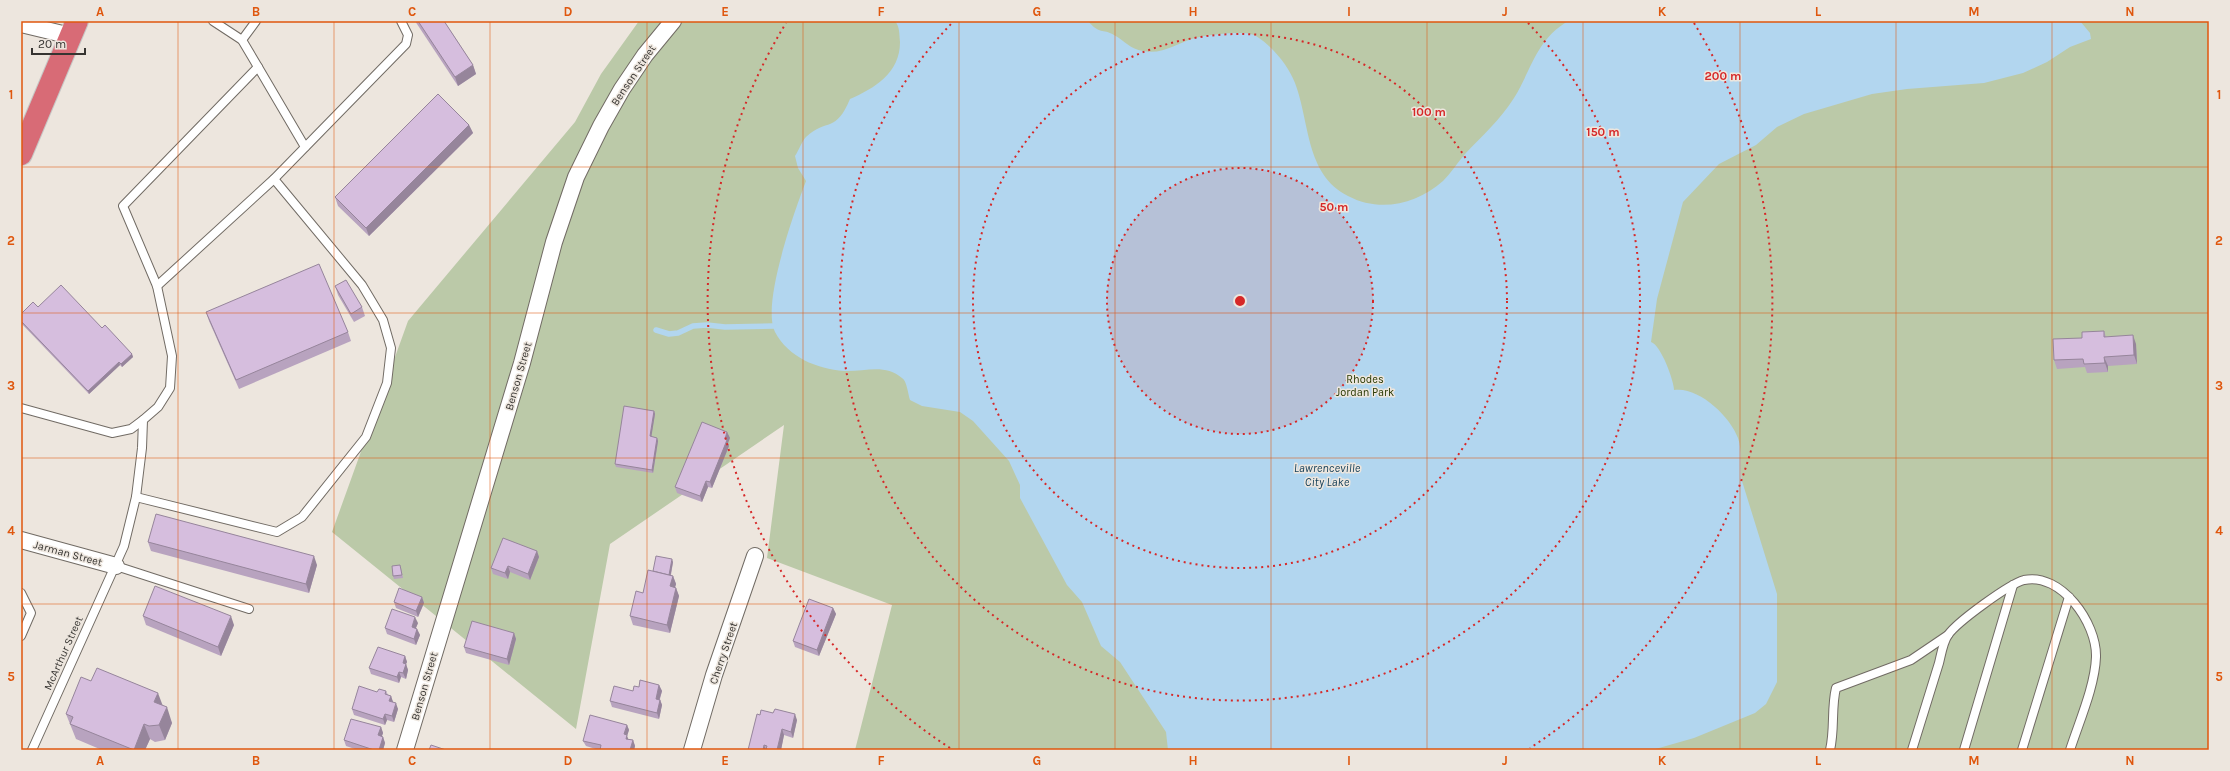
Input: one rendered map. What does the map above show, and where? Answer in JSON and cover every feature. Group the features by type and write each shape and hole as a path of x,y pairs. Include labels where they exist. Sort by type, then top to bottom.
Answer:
{"highway":[{"path":"21,154 74,28"}],"street":[{"name":"Benson Street","path":"405,750 518,378 554,242 576,177 601,126 622,89 645,55 673,21"},
{"path":"21,24 74,28"},
{"name":"Jarman Street","path":"21,540 116,566"},
{"name":"Cherry Street","path":"692,750 714,676 755,556"}],"lane":[{"path":"213,21 242,40 305,147"},
{"path":"242,40 256,21"},
{"path":"157,286 274,179 406,44 408,35 401,21"},
{"path":"21,408 112,433 131,428 158,407 165,398 170,388 172,356 157,286 123,206 258,66"},
{"path":"136,497 277,532 302,517 366,437 387,383 391,348 383,320 362,285 274,179"},
{"name":"McArthur Street","path":"32,750 124,546 136,497 142,448 143,420"},
{"path":"116,566 249,609"},
{"path":"1830,750 1833,740 1834,696 1836,688 1911,660 1948,635 1996,594 2025,580 2042,581 2076,602 2093,633 2096,657 2090,686 2070,750"},
{"path":"1964,750 2013,585"},
{"path":"21,593 31,613 21,636"},
{"path":"2022,750 2069,598"},
{"path":"1912,750 1948,635"}],"green space":[{"name":"Rhodes Jordan Park","path":"639,21 2209,21 2209,750 855,750 892,605 767,558 784,425 610,544 576,729 332,532 408,321 575,122 601,74"}],"water":[{"name":"Lawrenceville City Lake","path":"895,21 1088,21 1098,30 1114,35 1138,50 1150,52 1170,48 1188,40 1204,36 1244,33 1256,36 1274,51 1292,76 1300,98 1311,146 1316,161 1324,175 1334,186 1348,196 1360,201 1385,205 1398,204 1422,195 1433,189 1449,175 1465,154 1503,114 1514,98 1542,46 1557,29 1568,21 2080,21 2090,33 2091,39 2070,47 2047,62 2023,73 1984,83 1907,89 1872,94 1804,114 1777,127 1756,145 1719,164 1683,202 1657,299 1651,342 1663,356 1674,390 1683,390 1693,393 1712,404 1728,421 1738,438 1741,454 1742,481 1777,594 1777,682 1766,704 1755,713 1694,738 1652,750 1168,750 1166,732 1120,662 1101,646 1082,602 1067,585 1020,498 1020,485 1009,461 973,421 960,412 922,406 910,400 904,380 895,373 881,369 852,371 834,370 824,368 804,360 787,348 775,332 772,319 772,301 776,280 781,257 806,181 798,168 795,156 806,137 813,131 835,121 845,110 850,99 877,84 891,71 899,53 900,42 899,28"}],"building":[{"path":"418,21 444,21 473,65 455,77"},
{"path":"438,94 469,125 366,228 335,197"},
{"path":"319,264 348,332 236,380 206,312"},
{"path":"346,280 362,307 351,314 335,286"},
{"path":"61,285 102,328 105,325 132,354 121,364 119,362 88,391 21,321 21,314 33,302 38,307"},
{"path":"2104,331 2104,337 2133,335 2134,355 2104,357 2105,363 2084,364 2083,359 2054,360 2053,339 2082,338 2082,332"},
{"path":"624,406 654,411 650,436 657,438 652,470 615,464"},
{"path":"702,422 727,432 725,439 727,440 710,482 706,481 700,496 675,487"},
{"path":"156,514 314,556 306,584 148,542"},
{"path":"503,538 537,551 528,574 508,566 505,573 491,568"},
{"path":"656,556 672,559 669,575 653,571"},
{"path":"400,565 402,575 393,576 392,566"},
{"path":"648,570 673,576 670,586 676,588 667,625 630,616 636,591 643,593"},
{"path":"155,586 231,616 218,647 143,616"},
{"path":"399,588 422,597 416,611 394,602"},
{"path":"809,599 833,608 817,650 793,641"},
{"path":"392,609 415,617 412,627 417,629 414,639 385,628"},
{"path":"472,621 514,633 507,659 464,647"},
{"path":"378,647 405,656 403,663 406,664 403,673 399,672 397,677 369,668"},
{"path":"97,668 158,693 154,702 167,707 159,725 149,726 144,724 134,750 70,724 73,717 66,714 81,677 91,681"},
{"path":"640,680 659,685 656,699 660,700 657,713 610,701 614,686 633,691 634,686 639,687"},
{"path":"359,686 377,692 379,689 386,691 385,694 391,696 389,701 396,703 392,716 385,714 383,719 352,709"},
{"path":"775,709 795,714 791,732 782,729 777,750 766,749 767,746 764,745 763,750 748,750 757,714 760,715 761,710 773,713"},
{"path":"590,715 627,725 624,734 627,735 626,739 633,740 630,750 600,750 601,745 583,741"},
{"path":"351,719 381,727 378,735 383,737 379,750 374,750 344,740"},
{"path":"431,745 446,750 429,750"}],"waterway":[{"path":"656,330 669,334 678,333 693,326 774,326"}]}
